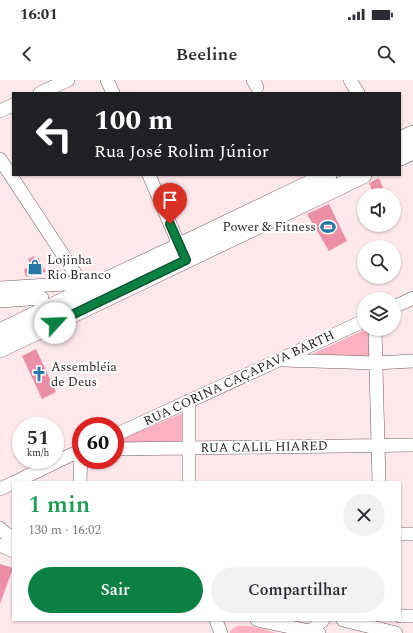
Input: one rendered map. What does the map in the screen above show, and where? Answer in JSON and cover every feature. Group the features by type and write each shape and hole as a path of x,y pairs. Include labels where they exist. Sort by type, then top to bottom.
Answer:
{"main road":[{"path":"401,140 413,134"},
{"path":"401,157 413,151"},
{"path":"0,349 326,176"},
{"path":"0,332 83,287 183,253 361,176"}],"street":[{"path":"107,80 113,92"},
{"path":"350,80 357,92"},
{"path":"42,92 60,82"},
{"path":"0,111 12,105"},
{"path":"0,159 83,287"},
{"path":"149,176 183,253"},
{"path":"0,288 83,287"},
{"path":"0,301 42,298"},
{"path":"401,304 413,298"},
{"name":"RUA CORINA CAÇAPAVA BARTH","path":"124,431 357,324"},
{"path":"375,336 379,481"},
{"path":"280,360 376,362 413,361"},
{"path":"189,401 189,481"},
{"name":"RUA CALIL HIARED","path":"124,449 413,445"},
{"path":"16,481 72,454"},
{"path":"80,469 80,481"},
{"path":"0,489 12,483"},
{"path":"0,528 12,536"},
{"path":"401,534 413,534"},
{"path":"0,545 12,551"},
{"path":"401,616 413,616"},
{"path":"216,621 221,633"},
{"path":"262,621 312,632 322,621"},
{"path":"347,621 396,633"}],"shaded area":[{"path":"357,333 357,336 369,336 371,356 308,356"},
{"path":"183,413 184,441 124,444 124,438"},
{"path":"237,626 252,627 276,633 230,633 230,631"}],"building":[{"path":"379,178 383,188 371,188 369,183"},
{"name":"Power & Fitness","path":"329,204 347,241 329,251 307,214"},
{"name":"Lojinha Rio Branco","path":"34,256 35,260 38,258 46,272 26,277 24,270 31,265 28,259"},
{"name":"Assembléia de Deus","path":"36,349 56,392 42,399 22,356"},
{"path":"0,564 12,568 12,571 0,604"}],"place":[{"name":"Power & Fitness","path":"328,227"},
{"name":"Lojinha Rio Branco","path":"35,267"},
{"name":"Assembléia de Deus","path":"39,374"}],"route":[{"path":"55,323 186,260 170,224"}]}
